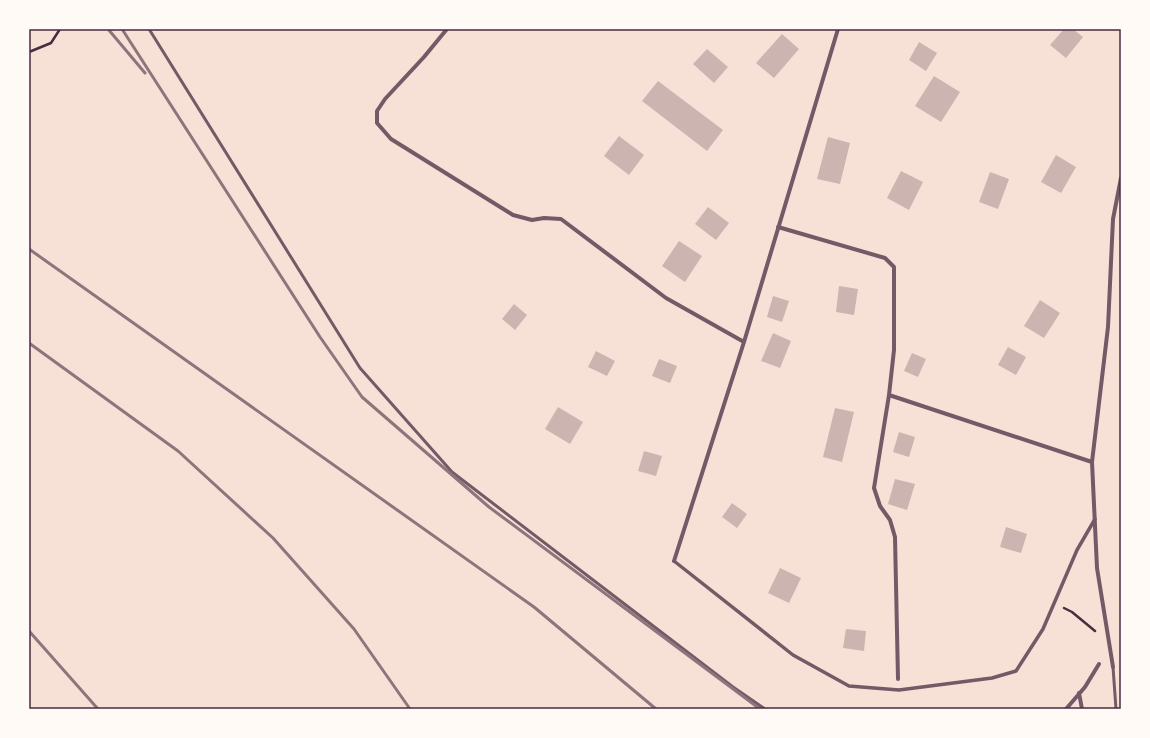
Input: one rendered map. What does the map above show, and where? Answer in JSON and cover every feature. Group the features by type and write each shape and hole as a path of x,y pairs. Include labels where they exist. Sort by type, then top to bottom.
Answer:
{"street":[{"path":"447,29 424,57 385,99 377,112 377,123 391,139 513,214 532,220 544,218 561,219 666,298 744,342"},
{"path":"838,29 744,342 674,561 792,655 849,686 899,690 992,678 1016,671 1043,629 1077,550 1095,519"},
{"path":"1113,667 1097,568 1092,462 1108,327 1113,220 1121,178"},
{"path":"778,227 885,258 894,267 894,350 889,395 874,488 880,506 890,520 895,537 898,679"},
{"path":"889,395 1092,462"},
{"path":"1066,709 1079,693 1098,664"},
{"path":"1079,693 1082,709"}],"lane":[{"path":"149,29 360,368 452,472 733,687 765,709"},
{"path":"1113,667 1116,709"}],"path":[{"path":"29,52 51,44 60,29"},
{"path":"1054,603 1072,612 1095,631 1095,638"}],"building":[{"path":"1064,29 1073,29 1083,37 1066,58 1050,45"},
{"path":"782,34 799,49 774,78 756,63"},
{"path":"919,42 937,53 926,71 909,60"},
{"path":"707,49 728,67 714,83 693,64"},
{"path":"934,76 960,92 941,122 915,106"},
{"path":"658,81 723,130 707,151 642,101"},
{"path":"619,136 644,155 629,175 604,156"},
{"path":"828,137 850,143 840,184 817,179"},
{"path":"1056,155 1076,167 1061,193 1041,182"},
{"path":"901,171 923,182 909,210 887,198"},
{"path":"990,172 1009,179 998,209 979,202"},
{"path":"708,207 729,223 716,240 695,224"},
{"path":"679,241 702,256 685,282 662,266"},
{"path":"839,286 858,289 854,315 836,312"},
{"path":"773,296 789,301 782,322 767,317"},
{"path":"1040,300 1060,313 1044,338 1024,326"},
{"path":"514,304 527,315 515,330 502,319"},
{"path":"773,333 791,341 780,368 761,361"},
{"path":"1008,347 1026,357 1016,375 998,365"},
{"path":"596,351 615,361 607,376 588,367"},
{"path":"912,353 926,359 918,377 904,371"},
{"path":"659,359 677,366 670,383 652,376"},
{"path":"558,407 583,422 570,444 545,429"},
{"path":"835,408 854,412 842,462 823,457"},
{"path":"899,432 915,437 909,457 893,452"},
{"path":"644,451 662,456 656,476 638,471"},
{"path":"895,479 915,484 907,510 888,504"},
{"path":"732,503 747,514 737,528 722,517"},
{"path":"1006,527 1027,534 1021,553 1000,547"},
{"path":"780,568 801,578 789,603 768,593"},
{"path":"846,629 866,631 864,651 843,648"}],"railway":[{"path":"108,29 145,73"},
{"path":"122,29 320,337 362,397 489,507 760,709"},
{"path":"29,249 534,607 656,709"},
{"path":"29,343 178,451 273,538 354,629 410,709"},
{"path":"29,631 98,709"}]}
